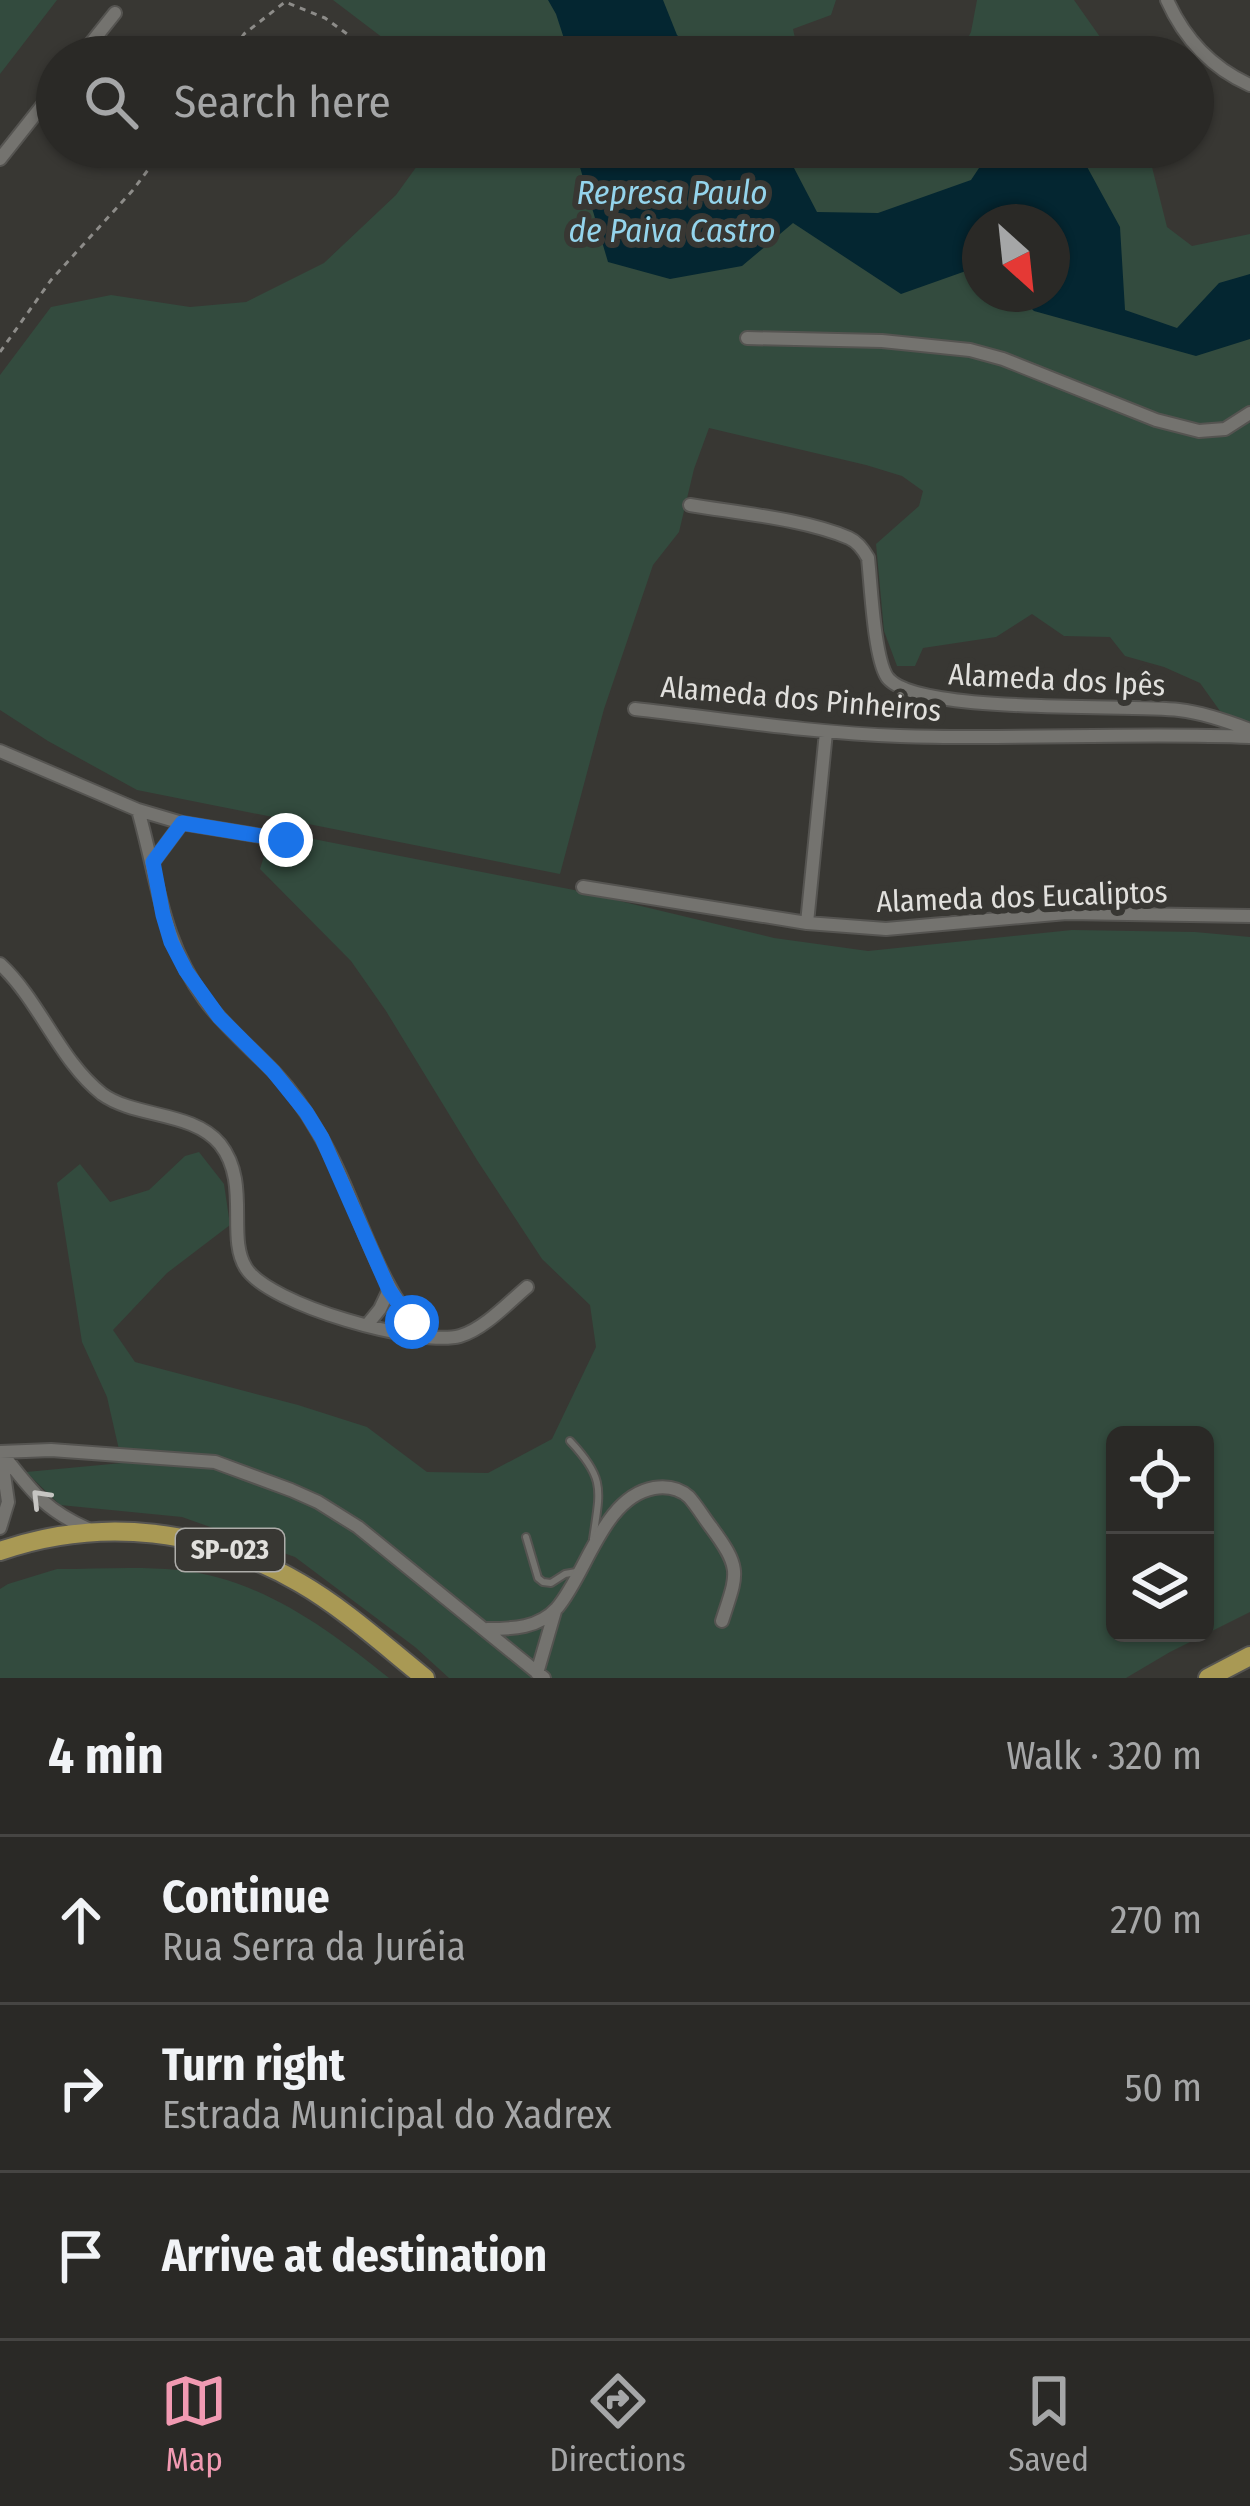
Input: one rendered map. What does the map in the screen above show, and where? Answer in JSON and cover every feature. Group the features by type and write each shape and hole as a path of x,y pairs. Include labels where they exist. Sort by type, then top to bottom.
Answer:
{"main road":[{"name":"SP-023","path":"0,1551 90,1530 194,1539 305,1586 424,1678"},
{"path":"1208,1678 1250,1656"}],"street":[{"path":"1167,0 1188,36"},
{"path":"97,36 115,13"},
{"path":"1214,61 1250,85"},
{"path":"0,159 36,113"},
{"path":"747,338 882,341 970,350 1156,420 1199,431 1225,428 1250,412"},
{"name":"Alameda dos Ipês","path":"690,506 807,526 850,538 861,546 868,558 879,657 888,677 915,694 1002,704 1184,710 1217,717 1250,734"},
{"name":"Alameda dos Pinheiros","path":"635,709 826,732 971,737 1250,734"},
{"path":"807,923 826,732"},
{"path":"0,751 138,810 182,823 286,840"},
{"path":"138,810 171,942 186,971 219,1017 306,1112 389,1290 424,1336"},
{"path":"153,862 182,823"},
{"name":"Alameda dos Eucaliptos","path":"583,887 807,923 886,929 1067,913 1250,916"},
{"path":"0,964 99,1092 116,1103 183,1121 221,1145 238,1193 239,1249 246,1269 263,1285 303,1306 424,1336 463,1335 527,1287"},
{"path":"367,1325 389,1290"},
{"path":"0,1450 188,1459 215,1462 261,1478 318,1502 358,1527 540,1675 556,1610 613,1515 642,1491 668,1486 689,1498 733,1560 735,1583 722,1622"},
{"path":"0,1450 8,1502 0,1528"},
{"path":"0,1450 39,1500 56,1515 90,1530"},
{"path":"486,1629 521,1628 556,1610"}],"lane":[{"path":"570,1441 590,1463 599,1488 592,1549"},
{"path":"526,1537 543,1582 580,1572"}],"path":[{"path":"243,36 285,2 326,19 350,36"},
{"path":"0,352 51,280 149,168"}],"green space":[{"path":"0,0 57,0 0,74"},
{"path":"333,0 836,0 831,15 793,29 794,36 380,36"},
{"path":"977,0 1074,0 1099,36 969,36"},
{"path":"416,168 1152,168 1167,227 1192,246 1250,234 1250,723 1220,711 1200,683 1125,656 1110,637 1064,636 1032,614 996,637 923,648 915,666 897,666 884,631 876,544 919,506 923,491 902,476 866,465 709,428 679,532 653,565 604,709 560,874 137,790 0,710 0,375 51,307 111,295 190,307 246,302 324,263 396,195"},
{"path":"298,836 574,890 774,938 868,951 1072,930 1250,937 1250,1612 1214,1630 1214,1426 1106,1426 1106,1642 1190,1642 1126,1678 449,1678 295,1557 182,1517 60,1505 26,1472 122,1463 107,1397 82,1342 57,1183 80,1164 110,1202 149,1190 185,1156 199,1152 224,1184 230,1225 167,1273 113,1330 135,1362 367,1427 427,1472 488,1473 552,1439 596,1347 590,1305 542,1259 351,961 260,869 266,850"},
{"path":"57,1569 178,1570 236,1583 291,1608 389,1678 0,1678 0,1589"}],"water":[{"path":"548,0 663,0 678,36 563,36"},
{"name":"Represa Paulo de Paiva Castro","path":"580,168 794,168 817,212 878,213 971,180 979,168 1088,168 1120,227 1125,310 1177,328 1219,283 1250,274 1250,339 1196,356 1038,312 1070,312 1070,204 962,204 962,272 901,294 793,223 742,266 670,279 608,262"}],"route":[{"path":"286,840 182,823 153,862 163,915 171,942 206,1001 291,1090 322,1138 389,1290 412,1322"}]}
